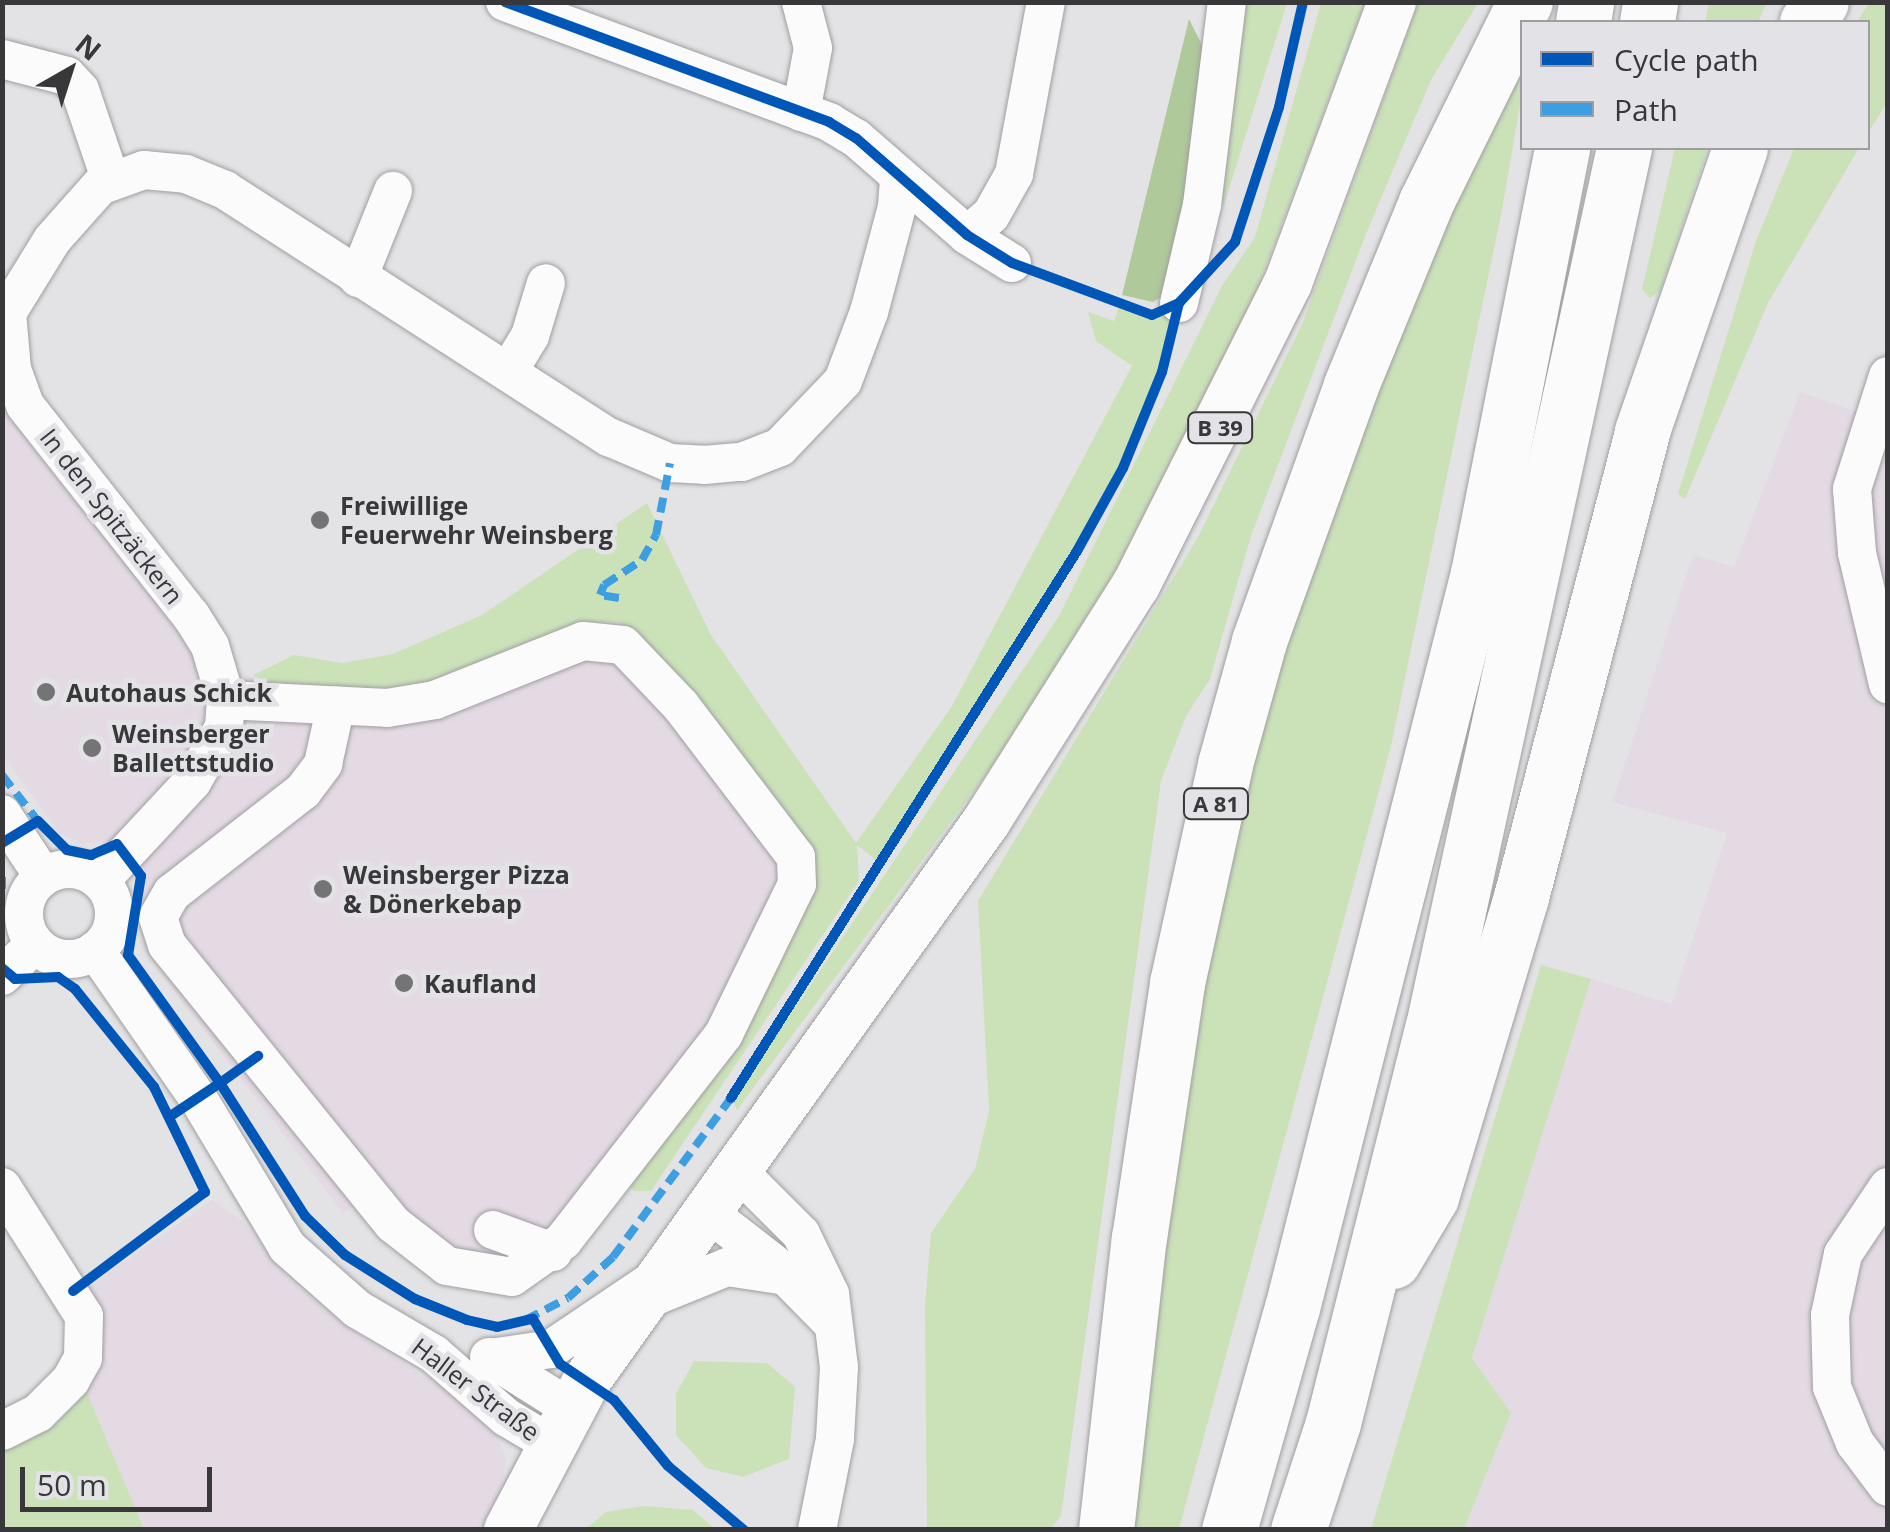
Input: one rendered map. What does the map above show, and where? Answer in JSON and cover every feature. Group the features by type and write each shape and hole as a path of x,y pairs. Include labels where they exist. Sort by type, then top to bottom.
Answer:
{"highway":[{"name":"A 81","path":"1106,1530 1138,1238 1177,983 1225,764 1306,499 1426,202 1524,2"},
{"path":"1230,1530 1406,872 1478,573 1562,150"},
{"path":"1298,1530 1361,1315 1433,1026 1624,150"},
{"path":"1361,1315 1430,1197 1521,897 1642,431 1739,150"}],"main road":[{"name":"B 39","path":"508,1530 561,1426 650,1289 734,1167 986,822 1136,585 1288,283 1392,2"}],"street":[{"path":"505,2 566,15 856,138 967,235 1012,263"},
{"path":"800,112 813,48 801,2"},
{"path":"967,235 998,206 1014,174 1046,2"},
{"path":"1180,304 1202,205 1227,2"},
{"path":"2,59 66,76 80,90 110,178 144,170 186,174 225,190 610,437 670,463 742,462 780,447 818,412 851,364 897,207 898,176"},
{"name":"In den Spitzäckern","path":"110,178 52,240 5,313 12,370 24,404 191,616 210,646 226,700"},
{"path":"358,278 392,191"},
{"path":"508,372 530,336 546,282"},
{"path":"1888,376 1852,488 1857,553 1888,684"},
{"path":"100,880 192,782 224,727 226,700 336,705 387,708 435,700 582,641 623,646 681,706 796,857 798,884 724,1034 553,1252 512,1277 479,1276 447,1266 406,1214 167,945 158,917 172,892 303,791 323,764 336,705"},
{"path":"2,814 43,876"},
{"path":"78,869 100,880 114,920 95,950 67,959 35,944 23,908 43,876 78,869"},
{"path":"2,976 35,944"},
{"name":"Haller Straße","path":"95,950 198,1098 288,1247 357,1309 561,1426"},
{"path":"734,1167 801,1234 830,1294 839,1367 835,1439 817,1530"},
{"path":"2,1186 84,1316 83,1358 71,1380 38,1413 2,1432"},
{"path":"1888,1187 1844,1254 1830,1315 1832,1387 1855,1443 1888,1487"},
{"path":"704,1210 788,1277 833,1324"},
{"path":"493,1230 520,1245 553,1252"},
{"name":"Haller Straße","path":"400,1334 490,1358 551,1349 650,1289 726,1267 752,1266 788,1277"},
{"name":"Haller Straße","path":"490,1358 561,1426"}],"shaded area":[{"path":"1887,363 1887,1529 1464,1530 1511,1413 1472,1358 1591,979 1672,1004 1727,833 1612,802 1693,555 1734,567 1800,392 1863,414"},
{"path":"2,409 199,657 281,689 619,622 663,662 811,849 813,889 507,1289 357,1204 343,1213 141,947 138,885 128,863 107,841 82,844 59,833 3,755"},
{"path":"212,1200 242,1220 287,1278 350,1329 465,1403 497,1433 506,1461 501,1489 482,1529 144,1529 85,1388 102,1359 102,1324 88,1287"}],"green space":[{"path":"1709,2 1767,3 1759,20 1705,20"},
{"path":"1246,3 1287,3 1223,208 1220,175"},
{"path":"1321,3 1365,3 1246,319 1129,549 1019,730 737,1110 733,1100 1059,616 1222,286 1255,237"},
{"path":"1418,3 1478,3 1431,80 1366,234 1251,536 1210,679 1186,716 1161,781 1061,1516 1050,1529 927,1529 925,1306 931,1233 975,1169 989,1111 978,901 1198,537 1303,322"},
{"path":"1869,3 1887,3 1888,101 1870,130 1870,20 1858,20"},
{"path":"1189,19 1205,51 1204,103 1168,293 1153,302 1122,295"},
{"path":"1520,27 1520,106 1502,210 1391,746 1179,1529 1127,1530 1190,1036 1277,660 1364,414"},
{"path":"1675,150 1707,150 1660,291 1650,298 1642,289"},
{"path":"1793,150 1858,150 1768,303 1685,499 1678,494 1756,241"},
{"path":"1179,303 1162,372 1123,468 1028,635 882,865 857,845 859,881 651,1191 634,1191 621,1179 813,889 811,849 663,662 619,622 592,623 440,688 385,697 281,689 253,675 294,655 342,663 393,654 482,615 647,503 711,635 856,843 952,706 1132,366 1096,341 1088,312 1114,321 1119,306 1152,315"},
{"path":"1541,965 1591,979 1472,1358 1511,1413 1464,1529 1371,1529"},
{"path":"694,1361 767,1363 795,1387 789,1459 743,1477 706,1468 676,1435 676,1394"},
{"path":"85,1388 144,1529 3,1529 2,1447"},
{"path":"644,1506 693,1510 715,1529 585,1529 606,1512"}],"marked path":[{"path":"619,598 600,595 604,585 642,560 656,535 670,463"},
{"path":"2,775 38,821"},
{"path":"2,877 2,889"},
{"path":"525,1320 568,1298 613,1257 735,1093"}],"cycle path":[{"path":"505,2 829,122 856,138 967,235 1012,263 1152,315 1179,303 1235,242 1279,107 1303,2"},
{"path":"731,1098 1077,551 1123,468 1162,372 1179,303"},
{"path":"2,843 38,821 67,850 91,855 117,844 141,876 128,955 220,1083 258,1056"},
{"path":"2,968 15,979 58,977 75,989 154,1087 205,1192 73,1291"},
{"path":"172,1115 220,1083 305,1216 345,1255 415,1299 467,1320 497,1327 533,1319 560,1364 614,1400 668,1466 744,1530"}],"place":[{"name":"Freiwillige Feuerwehr Weinsberg","path":"320,520"},
{"name":"Autohaus Schick","path":"46,692"},
{"name":"Weinsberger Ballettstudio","path":"92,748"},
{"name":"Weinsberger Pizza & Dönerkebap","path":"323,889"},
{"name":"Kaufland","path":"404,983"}]}
